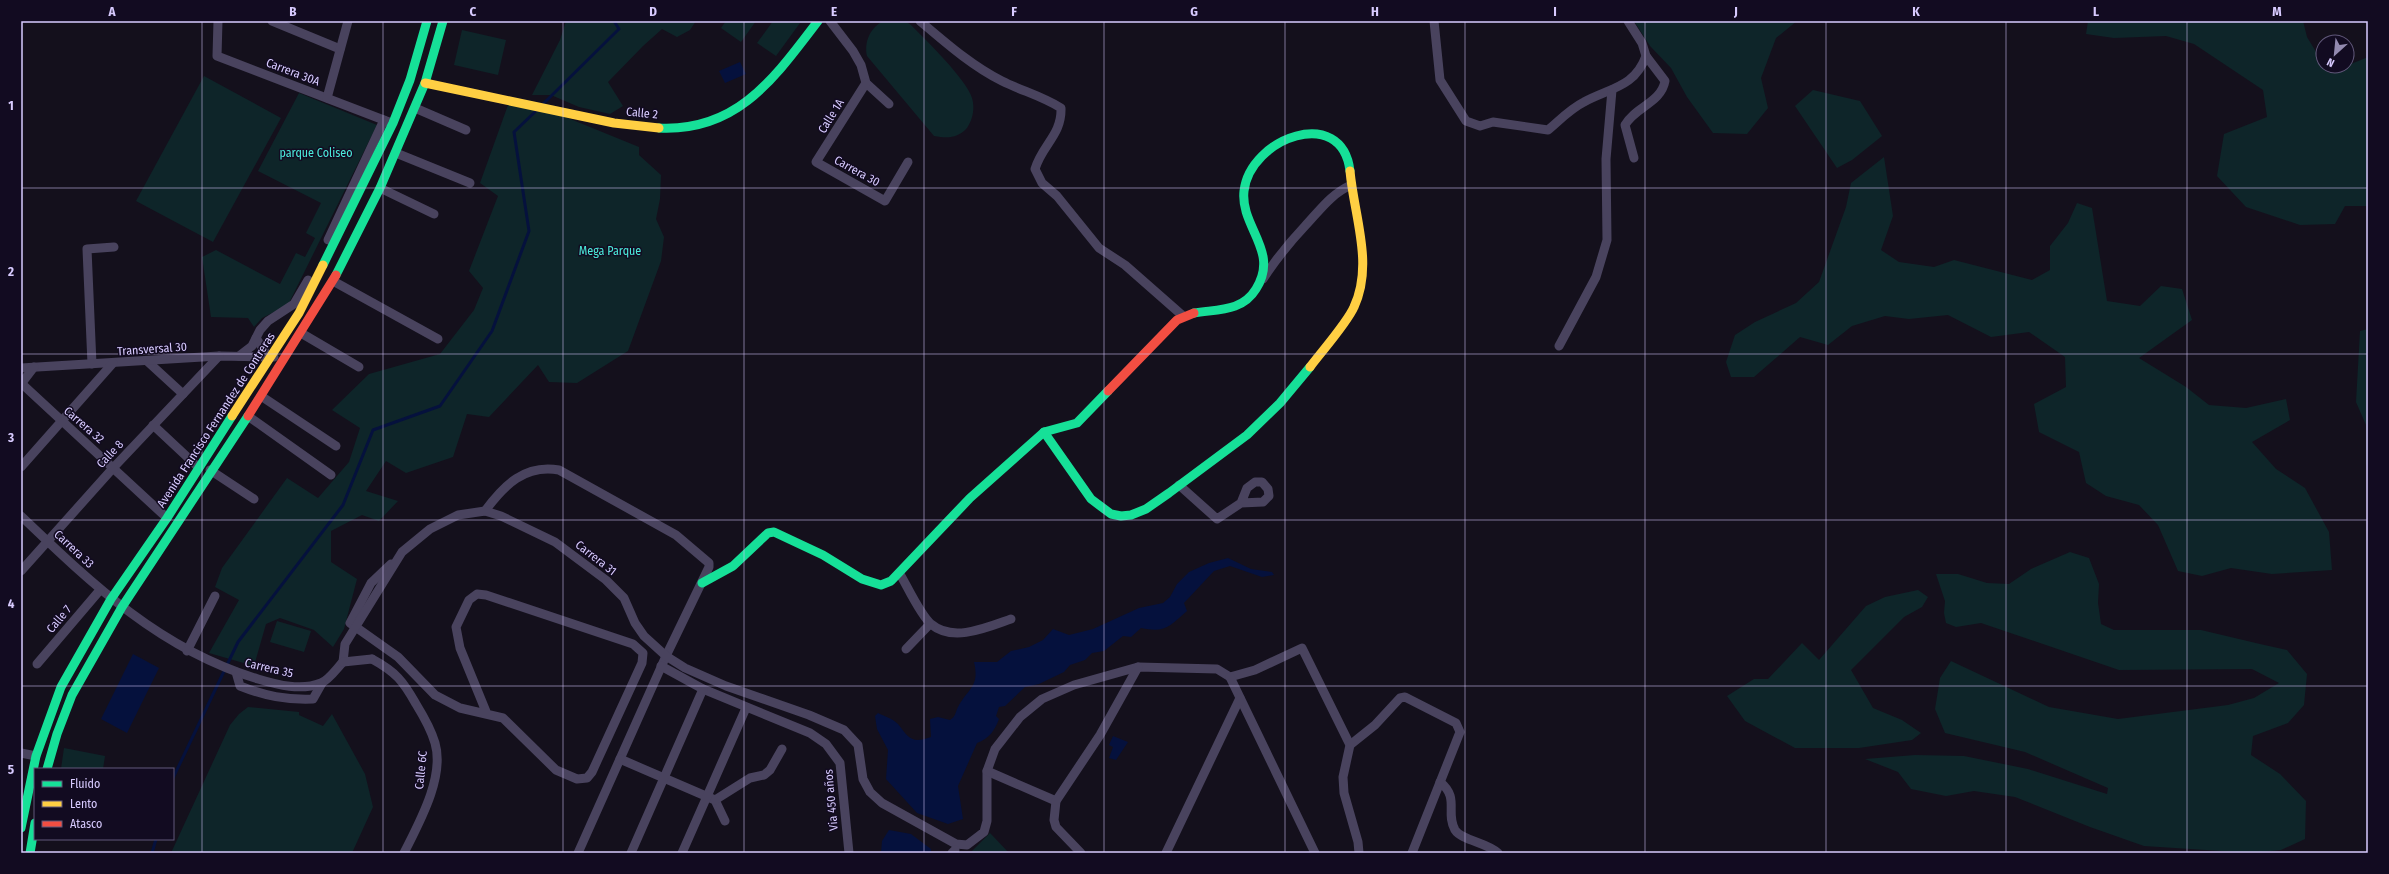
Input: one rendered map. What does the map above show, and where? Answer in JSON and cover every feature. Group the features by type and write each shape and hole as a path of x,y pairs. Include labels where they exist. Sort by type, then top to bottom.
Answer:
{"street":[{"name":"Carrera 30A","path":"218,21 217,56 393,123"},
{"path":"272,21 340,48"},
{"path":"327,98 348,21"},
{"name":"Avenida Francisco Fernandez de Contreras","path":"21,828 36,756 60,687 111,600 167,518 299,313 330,254 393,123 410,80 427,21"},
{"name":"Avenida Francisco Fernandez de Contreras","path":"47,768 57,734 72,695 122,607 210,470 261,396 333,281 396,154 425,83 443,21"},
{"name":"Calle 2","path":"425,83 631,125 654,127 694,126 715,120 735,111 756,96 774,78 818,21"},
{"path":"830,21 853,50 861,65 866,83 889,104"},
{"path":"920,21 977,67 1004,82 1045,98 1061,108 1061,121 1038,160 1035,169 1042,183 1057,196 1099,248 1124,265 1183,316"},
{"path":"1434,21 1440,80 1466,121 1480,126 1492,122 1548,130 1574,108 1633,79 1641,68 1646,56"},
{"path":"1628,21 1642,43 1646,56 1665,81 1663,90 1656,98 1630,117 1625,125 1634,158"},
{"name":"Calle 1A","path":"816,162 866,83"},
{"path":"1559,346 1596,277 1607,240 1606,159 1612,90"},
{"path":"414,108 466,130"},
{"path":"239,356 252,346 260,330 268,321 294,304 313,272 384,120"},
{"path":"1044,432 1086,493 1096,504 1111,514 1128,516 1139,513 1179,485 1238,442 1271,412 1302,376 1354,308 1361,285 1363,254 1360,228 1351,185 1349,163 1341,148 1330,136 1320,133 1307,132 1283,140 1257,159 1246,179 1244,195 1245,213 1255,230 1265,260 1257,288"},
{"path":"396,154 470,183"},
{"name":"Carrera 30","path":"816,162 885,201 908,162"},
{"path":"702,583 734,566 771,532 823,555 871,583 881,585 891,582 970,498 1044,432 1077,423 1183,316 1192,312 1226,311 1239,306 1257,288 1280,252 1337,191 1351,185"},
{"path":"380,188 434,214"},
{"path":"92,364 87,249 114,247"},
{"path":"333,281 438,339"},
{"path":"301,333 359,367"},
{"path":"256,338 270,357"},
{"name":"Transversal 30","path":"21,368 219,356 285,358"},
{"name":"Calle 8","path":"21,571 114,466 219,356"},
{"path":"147,361 183,394"},
{"path":"21,467 113,363"},
{"path":"21,383 34,367"},
{"name":"Carrera 32","path":"21,383 61,421 114,466 167,518"},
{"path":"261,396 336,446"},
{"path":"248,416 331,475"},
{"path":"153,426 199,468"},
{"path":"487,714 460,648 456,627 469,600 476,594 486,595 560,618 633,644 643,653 642,663 592,772 587,778 577,779 556,770 503,718 471,711 435,695 398,657 379,646 350,623 371,583 402,552 430,529 458,515 485,511 498,493 513,479 538,469 559,470 676,535 708,560 709,567 661,666 581,852"},
{"path":"210,470 254,499"},
{"path":"1179,485 1217,519 1241,503"},
{"name":"Carrera 31","path":"485,511 501,516 555,542 606,580 624,598 635,623 644,636 666,656 686,668 726,686 809,715 844,730 858,745 863,779 870,792 882,803 955,850"},
{"name":"Carrera 33","path":"21,516 111,600 187,651"},
{"path":"900,574 930,624 944,631 972,633 1011,619"},
{"name":"Calle 7","path":"37,664 100,590"},
{"path":"187,651 215,596"},
{"path":"906,649 930,624"},
{"path":"232,671 240,686 261,694 290,700 313,699 322,683 343,662 346,644 355,628"},
{"path":"343,662 372,659 379,646"},
{"path":"1230,677 1255,670 1302,648 1350,745 1343,777 1344,793 1358,842 1359,853"},
{"name":"Carrera 35","path":"187,651 232,671 279,685 301,687 322,683"},
{"name":"Calle 6C","path":"372,659 392,670 406,688 431,729 436,745 434,787 424,812 404,853"},
{"name":"Via 450 años","path":"661,666 703,689 746,708 810,733 826,744 840,763 849,853"},
{"path":"955,850 967,845 984,832 987,821 987,771 995,749 1020,717 1042,699 1074,685 1138,667 1217,669 1230,677 1315,853"},
{"path":"1081,853 1056,828 1054,820 1056,801 1100,735 1138,667"},
{"path":"631,853 703,689"},
{"path":"471,711 478,693"},
{"path":"1350,745 1375,725 1395,701 1405,697 1456,723 1459,727 1440,782 1412,853"},
{"path":"1166,853 1240,698"},
{"path":"682,853 711,798 746,708"},
{"path":"711,798 750,778 764,775 770,770 782,749"},
{"path":"21,753 36,756"},
{"path":"620,759 711,798 725,821"},
{"path":"987,771 1056,801"},
{"path":"1440,782 1447,788 1452,796 1452,818 1455,830 1462,836 1491,847 1498,853"},
{"path":"30,853 34,829"}],"green space":[{"path":"566,21 696,21 690,30 677,37 662,29 608,82 623,106 610,114 579,107 551,95 532,95 560,40"},
{"path":"726,21 756,21 741,42 721,28"},
{"path":"773,21 800,23 776,56 757,43"},
{"path":"883,21 905,21 911,25 945,60 969,90 972,98 973,113 971,121 963,132 952,137 934,136 867,56 866,46 871,31"},
{"path":"1634,21 1797,21 1776,38 1761,78 1768,108 1747,134 1713,133 1687,97 1671,68 1650,46"},
{"path":"2088,21 2303,21 2307,37 2315,50 2315,74 2355,74 2355,62 2368,57 2368,206 2345,206 2335,224 2300,225 2246,207 2217,176 2224,134 2267,117 2263,90 2194,44 2166,36 2114,38 2086,34"},
{"path":"462,30 506,40 498,75 454,65"},
{"path":"204,76 281,118 213,242 136,201"},
{"path":"1813,90 1860,101 1882,136 1852,160 1837,168 1795,106"},
{"name":"parque Coliseo","path":"299,93 377,125 288,305 262,318 254,327 248,318 211,317 202,257 216,250 280,284 296,253 305,257 315,238 306,233 321,203 258,171"},
{"name":"Mega Parque","path":"508,105 558,114 639,147 639,155 661,175 660,199 656,219 664,237 661,261 628,351 577,383 549,382 538,365 489,417 467,414 453,457 406,473 386,461 366,491 398,501 379,521 362,515 331,531 331,562 357,579 344,629 333,647 314,630 280,618 266,624 254,666 209,653 239,600 215,587 222,568 287,478 318,498 349,462 360,428 332,410 369,374 440,354 474,310 483,288 469,271 498,196 480,183"},
{"path":"1884,157 1893,216 1881,250 1899,262 1934,267 1954,260 2032,280 2050,270 2050,246 2068,223 2077,203 2092,208 2107,301 2140,306 2161,286 2182,289 2192,320 2139,358 2186,387 2209,405 2246,408 2286,399 2290,420 2252,442 2276,469 2305,488 2329,532 2332,570 2272,574 2231,568 2202,576 2178,571 2158,525 2139,505 2106,496 2086,483 2079,452 2039,432 2034,404 2066,387 2065,357 2029,332 1991,337 1948,315 1909,319 1885,316 1852,326 1828,345 1800,337 1754,377 1731,377 1726,362 1735,335 1755,322 1796,303 1819,282 1846,207 1851,183"},
{"path":"2368,329 2368,469 2366,464 2366,425 2356,402 2360,331"},
{"path":"2070,552 2089,558 2099,584 2098,603 2101,624 2114,630 2201,630 2287,650 2307,674 2304,705 2288,723 2253,736 2251,755 2280,774 2306,801 2305,839 2281,850 2252,853 2144,846 2090,827 2015,797 1974,791 1946,796 1911,789 1898,772 1865,759 1915,755 1964,756 2028,769 2107,794 2108,788 2025,752 1945,733 1935,709 1940,678 1951,661 2049,707 2118,719 2228,705 2254,698 2279,683 2252,669 2119,670 1981,623 1956,627 1946,623 1944,613 1945,601 1936,574 1958,574 1987,583 2009,584 2031,569"},
{"path":"1918,590 1928,597 1922,607 1904,617 1851,670 1873,708 1902,720 1921,733 1912,740 1859,748 1795,748 1745,721 1727,696 1754,679 1768,679 1802,643 1819,660 1866,606 1885,597"},
{"path":"277,621 311,631 304,652 270,642"},
{"path":"248,707 299,712 299,715 323,726 332,714 365,774 373,807 352,853 171,853 230,725 239,714"},
{"path":"64,748 105,756 103,768 61,768"},
{"path":"990,833 1009,853 970,853"}],"shaded area":[{"path":"740,62 746,74 725,83 719,71"},
{"path":"1228,558 1251,569 1272,572 1274,575 1262,577 1230,566 1214,571 1184,603 1187,611 1171,625 1156,630 1141,628 1131,637 1123,636 1104,651 1092,653 1085,660 1070,665 1064,672 1039,684 1025,687 1005,706 999,707 996,716 999,719 996,727 988,737 977,743 958,786 963,819 948,824 917,813 886,779 888,750 877,729 875,716 878,713 896,722 908,736 915,740 931,737 930,719 938,717 950,720 952,719 958,707 972,687 975,677 974,662 997,662 1011,651 1029,647 1043,640 1053,629 1069,635 1093,629 1139,608 1163,603 1170,597 1177,584 1189,572 1209,563"},
{"path":"133,654 159,668 127,733 101,719"},
{"path":"1113,736 1128,742 1116,760 1109,758 1113,747 1109,745"},
{"path":"889,830 911,834 931,849 931,853 881,853 882,841"}],"waterway":[{"path":"543,104 619,29 614,21"},
{"path":"174,776 238,642 343,505 373,430 440,406 492,331 529,231 514,132 538,109"},
{"path":"152,853 156,840"}],"traffic: fast":[{"path":"323,265 393,123 410,80 427,21"},
{"path":"336,275 380,188 425,83 443,21"},
{"path":"659,128 687,127 711,121 733,111 770,81 818,21"},
{"path":"1194,313 1220,310 1236,306 1244,302 1256,289 1262,275 1264,263 1258,239 1244,204 1244,191 1250,172 1262,156 1278,144 1296,136 1315,134 1331,138 1343,150 1350,171"},
{"path":"1044,432 1091,499 1111,514 1121,516 1131,515 1146,509 1247,435 1280,403 1310,367"},
{"path":"702,583 733,566 768,533 774,532 823,555 862,579 881,585 891,581 970,498 1044,432 1077,423 1108,391"},
{"path":"21,828 36,756 61,687 111,599 167,518 232,416"},
{"path":"47,768 57,734 72,695 122,607 248,416"},
{"path":"30,853 34,829"}],"traffic: slow":[{"path":"425,83 614,123 659,128"},
{"path":"1310,367 1351,314 1360,291 1363,257 1350,171"},
{"path":"232,416 299,313 323,265"}],"traffic: jam":[{"path":"248,416 336,275"},
{"path":"1108,391 1177,320 1194,313"}]}
